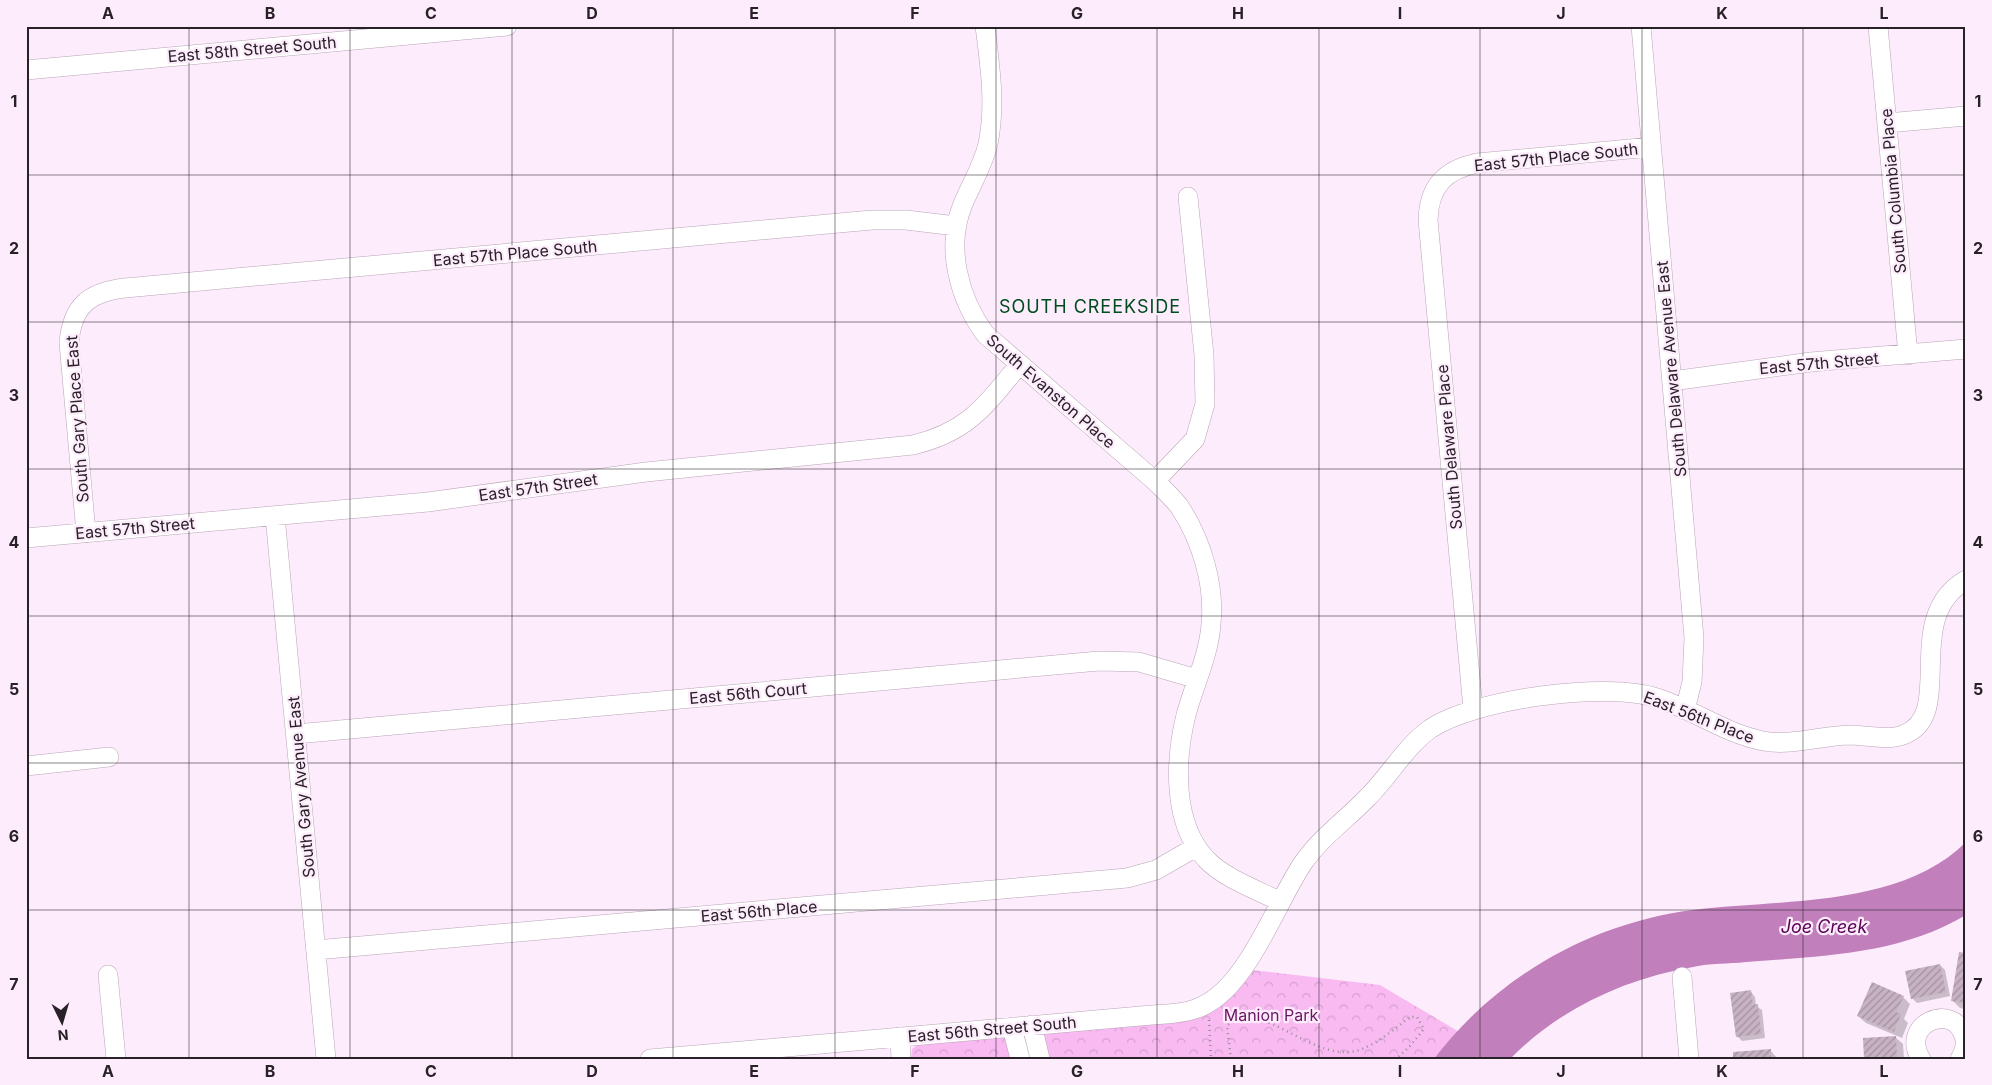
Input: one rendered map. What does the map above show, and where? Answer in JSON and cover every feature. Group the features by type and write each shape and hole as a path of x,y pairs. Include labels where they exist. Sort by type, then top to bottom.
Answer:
{"street":[{"name":"East 58th Street South","path":"26,70 369,32 507,26"},
{"name":"South Evanston Place","path":"986,26 992,88 992,120 987,147 962,206 956,226 955,250 958,274 968,306 985,334 1155,481 1177,504 1188,522 1198,542 1209,584 1211,625 1186,716 1179,765 1181,807 1185,825 1196,848 1207,861 1223,872 1281,902"},
{"name":"South Delaware Avenue East","path":"1641,26 1694,638 1692,682 1685,710"},
{"name":"South Columbia Place","path":"1878,26 1908,355"},
{"path":"1887,123 1966,116"},
{"name":"East 57th Place South","path":"1438,186 1450,172 1478,163 1651,147"},
{"name":"South Delaware Place","path":"1438,186 1429,208 1428,220 1473,709"},
{"path":"1155,481 1195,439 1202,422 1205,404 1204,355 1188,197"},
{"name":"East 57th Place South","path":"80,307 94,294 107,290 154,285 872,220 906,220 956,226"},
{"name":"South Gary Place East","path":"80,307 70,329 69,343 86,533"},
{"name":"East 57th Street","path":"1672,381 1802,363 1966,349"},
{"name":"East 57th Street","path":"26,538 428,502 646,472 914,445 949,434 977,415 1019,364"},
{"name":"South Gary Avenue East","path":"275,516 326,1059"},
{"name":"East 56th Place","path":"1281,902 1303,862 1320,842 1369,797 1414,742 1438,724 1473,709 1498,702 1608,691 1633,693 1658,698 1732,732 1782,743 1829,736 1902,736 1917,727 1926,712 1932,631 1938,607 1955,586 1966,580"},
{"name":"East 56th Court","path":"296,734 1099,661 1139,662 1197,679"},
{"path":"26,766 109,757"},
{"name":"East 56th Place","path":"316,950 1127,878 1156,870 1196,848"},
{"name":"East 56th Street South","path":"650,1059 1152,1016 1196,1009 1227,988 1255,949 1281,902"},
{"path":"108,975 116,1059"},
{"path":"1682,977 1689,1059"},
{"path":"1921,1059 1916,1047 1918,1032 1929,1021 1941,1019 1953,1022 1962,1031 1965,1046 1960,1059"},
{"path":"1032,1025 1040,1059"},
{"path":"1012,1027 1020,1059"},
{"path":"900,1037 901,1059"}],"path":[{"path":"1209,1016 1211,1059"},
{"path":"1231,1059 1227,1026 1237,1016 1263,1020 1319,1046 1344,1053 1361,1050 1376,1042 1410,1017 1417,1016 1424,1029 1396,1059"}],"green space":[{"name":"Manion Park","path":"1252,970 1380,985 1456,1030 1492,1059 911,1059 912,1049 917,1045 1168,1023 1198,1016 1225,1001"}],"water":[{"name":"Joe Creek","path":"1966,842 1966,915 1940,928 1887,946 1859,951 1803,958 1706,965 1667,972 1618,988 1571,1011 1529,1041 1510,1059 1434,1059 1486,1003 1516,979 1548,959 1583,941 1618,927 1655,917 1693,910 1837,897 1874,890 1908,879 1939,863"}],"building":[{"path":"1959,952 1966,953 1965,1003 1951,1001"},
{"path":"1940,964 1946,992 1911,999 1905,971"},
{"path":"1872,982 1904,996 1896,1012 1901,1014 1894,1032 1857,1016"},
{"path":"1751,990 1753,1005 1758,1004 1761,1034 1736,1037 1730,993"},
{"path":"1896,1036 1897,1059 1864,1059 1863,1038"},
{"path":"1771,1049 1771,1059 1733,1059 1733,1052"}],"district":[{"name":"SOUTH CREEKSIDE","path":"1090,307"}]}
